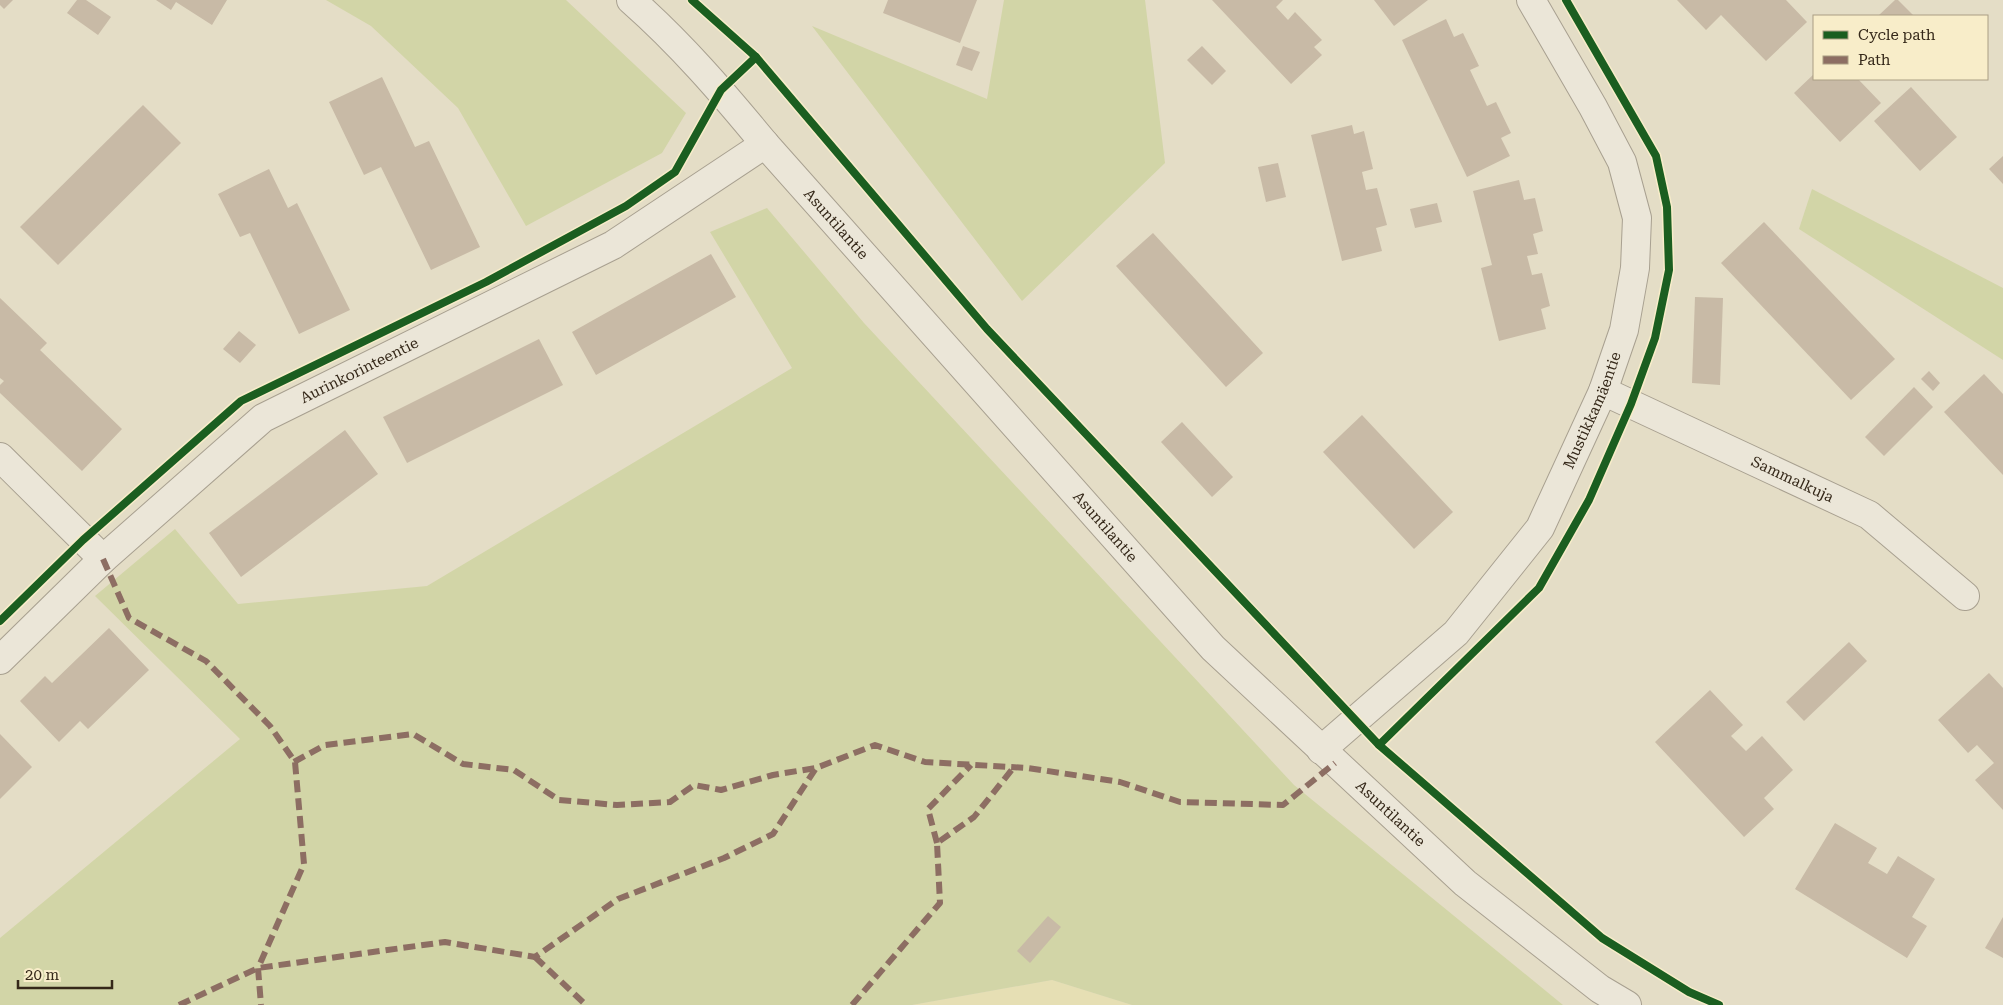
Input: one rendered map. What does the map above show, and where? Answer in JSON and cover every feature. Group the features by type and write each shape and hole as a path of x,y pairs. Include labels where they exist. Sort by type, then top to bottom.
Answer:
{"street":[{"name":"Asuntilantie","path":"631,0 671,36 721,90 766,144 1212,648 1465,883 1600,989 1626,1005"},
{"name":"Mustikkamäentie","path":"1321,750 1456,633 1540,528 1603,391 1624,330 1635,268 1636,218 1622,162 1594,107 1531,0"},
{"name":"Aurinkorinteentie","path":"0,660 103,559 263,418 613,244 766,144"},
{"name":"Sammalkuja","path":"1603,391 1869,515 1964,596"},
{"path":"0,457 103,559"}],"shaded area":[{"path":"1052,980 1132,1005 912,1005"}],"green space":[{"path":"326,0 566,0 686,113 662,153 526,226 458,108 371,26"},
{"path":"1004,0 1145,0 1165,163 1022,301 812,26 987,99"},
{"path":"1812,189 2003,288 2003,360 1799,229"},
{"path":"767,208 864,323 1294,785 1563,1005 1132,1005 1052,980 912,1005 0,1005 0,938 240,739 95,596 175,529 238,604 427,586 792,368 710,232"}],"building":[{"path":"0,0 13,0 4,9 0,5"},
{"path":"77,0 86,0 111,17 98,35 67,13"},
{"path":"156,0 227,0 212,25 176,2 171,10"},
{"path":"888,0 977,0 960,43 883,13"},
{"path":"1212,0 1283,0 1276,7 1288,20 1295,12 1322,40 1314,47 1322,55 1291,84"},
{"path":"1374,0 1428,0 1394,26"},
{"path":"1677,0 1786,0 1807,22 1766,61 1721,15 1706,30"},
{"path":"1895,0 1898,0 1913,15 1879,15"},
{"path":"1446,19 1454,37 1463,33 1479,66 1470,70 1487,106 1496,102 1511,133 1501,138 1510,156 1467,177 1402,40"},
{"path":"963,46 980,52 972,71 956,65"},
{"path":"1202,46 1226,71 1212,85 1187,60"},
{"path":"1813,75 1813,80 1859,80 1881,103 1840,142 1794,93"},
{"path":"382,77 415,147 429,141 480,247 431,270 381,167 364,175 329,102"},
{"path":"1911,87 1957,137 1920,171 1874,121"},
{"path":"143,105 181,143 58,265 20,227"},
{"path":"1352,125 1354,134 1364,131 1373,169 1362,172 1366,190 1377,188 1387,225 1376,228 1382,251 1342,261 1311,135"},
{"path":"2003,156 2003,184 1989,169"},
{"path":"1278,163 1286,197 1266,202 1258,167"},
{"path":"269,169 288,208 297,203 350,310 299,334 250,233 240,237 218,194"},
{"path":"1519,180 1524,200 1535,198 1543,231 1533,234 1538,254 1527,256 1532,275 1542,273 1550,306 1541,309 1546,329 1499,341 1481,268 1492,265 1473,191"},
{"path":"1437,203 1442,222 1415,228 1410,209"},
{"path":"1764,222 1895,359 1851,400 1721,263"},
{"path":"1153,233 1263,353 1226,387 1116,266"},
{"path":"711,254 736,297 596,375 572,332"},
{"path":"1695,297 1723,298 1720,385 1692,383"},
{"path":"0,298 47,343 40,350 122,429 82,471 0,393 0,385 4,381 0,378"},
{"path":"239,331 256,345 240,363 223,349"},
{"path":"539,339 563,385 407,463 383,417"},
{"path":"1929,371 1940,383 1933,391 1921,379"},
{"path":"1984,374 2003,394 2003,475 1944,412"},
{"path":"1914,387 1933,407 1884,456 1865,437"},
{"path":"1362,415 1453,512 1414,549 1323,452"},
{"path":"1182,422 1233,477 1212,497 1161,442"},
{"path":"345,430 378,474 241,577 209,533"},
{"path":"109,628 149,670 88,729 80,721 59,742 20,701 45,676 52,683"},
{"path":"1849,642 1867,661 1804,721 1786,702"},
{"path":"1989,673 2003,688 2003,810 1975,780 1994,763 1977,745 1968,753 1938,720"},
{"path":"1710,690 1743,725 1731,736 1746,751 1762,736 1793,770 1764,798 1774,809 1744,837 1655,742"},
{"path":"0,734 32,767 0,799"},
{"path":"1835,823 1877,848 1868,863 1887,874 1898,856 1935,879 1912,917 1927,926 1907,958 1795,889"},
{"path":"1048,916 1061,927 1030,963 1017,951"},
{"path":"2003,917 2003,958 1985,948"}],"marked path":[{"path":"103,559 129,618 206,661 270,726 295,762 304,864 258,968 261,1005"},
{"path":"294,762 325,745 413,734 463,764 514,770 559,800 617,805 670,802 694,785 721,790 773,775 816,768"},
{"path":"179,1005 258,968 445,942 535,957 618,899 724,858 773,834 816,768 875,745 925,762 1028,768 1120,782 1180,802 1283,805 1335,763"},
{"path":"937,843 928,809 971,765"},
{"path":"852,1005 940,903 937,843 974,817 1014,767"},
{"path":"535,957 586,1005"}],"cycle path":[{"path":"692,0 756,57 987,329 1379,745 1602,938 1689,992 1719,1005"},
{"path":"1379,745 1539,588 1589,500 1631,404 1655,338 1669,270 1667,207 1656,156 1566,0"},
{"path":"0,621 83,540 241,401 486,282 626,206 675,172 721,90 756,57"}]}
